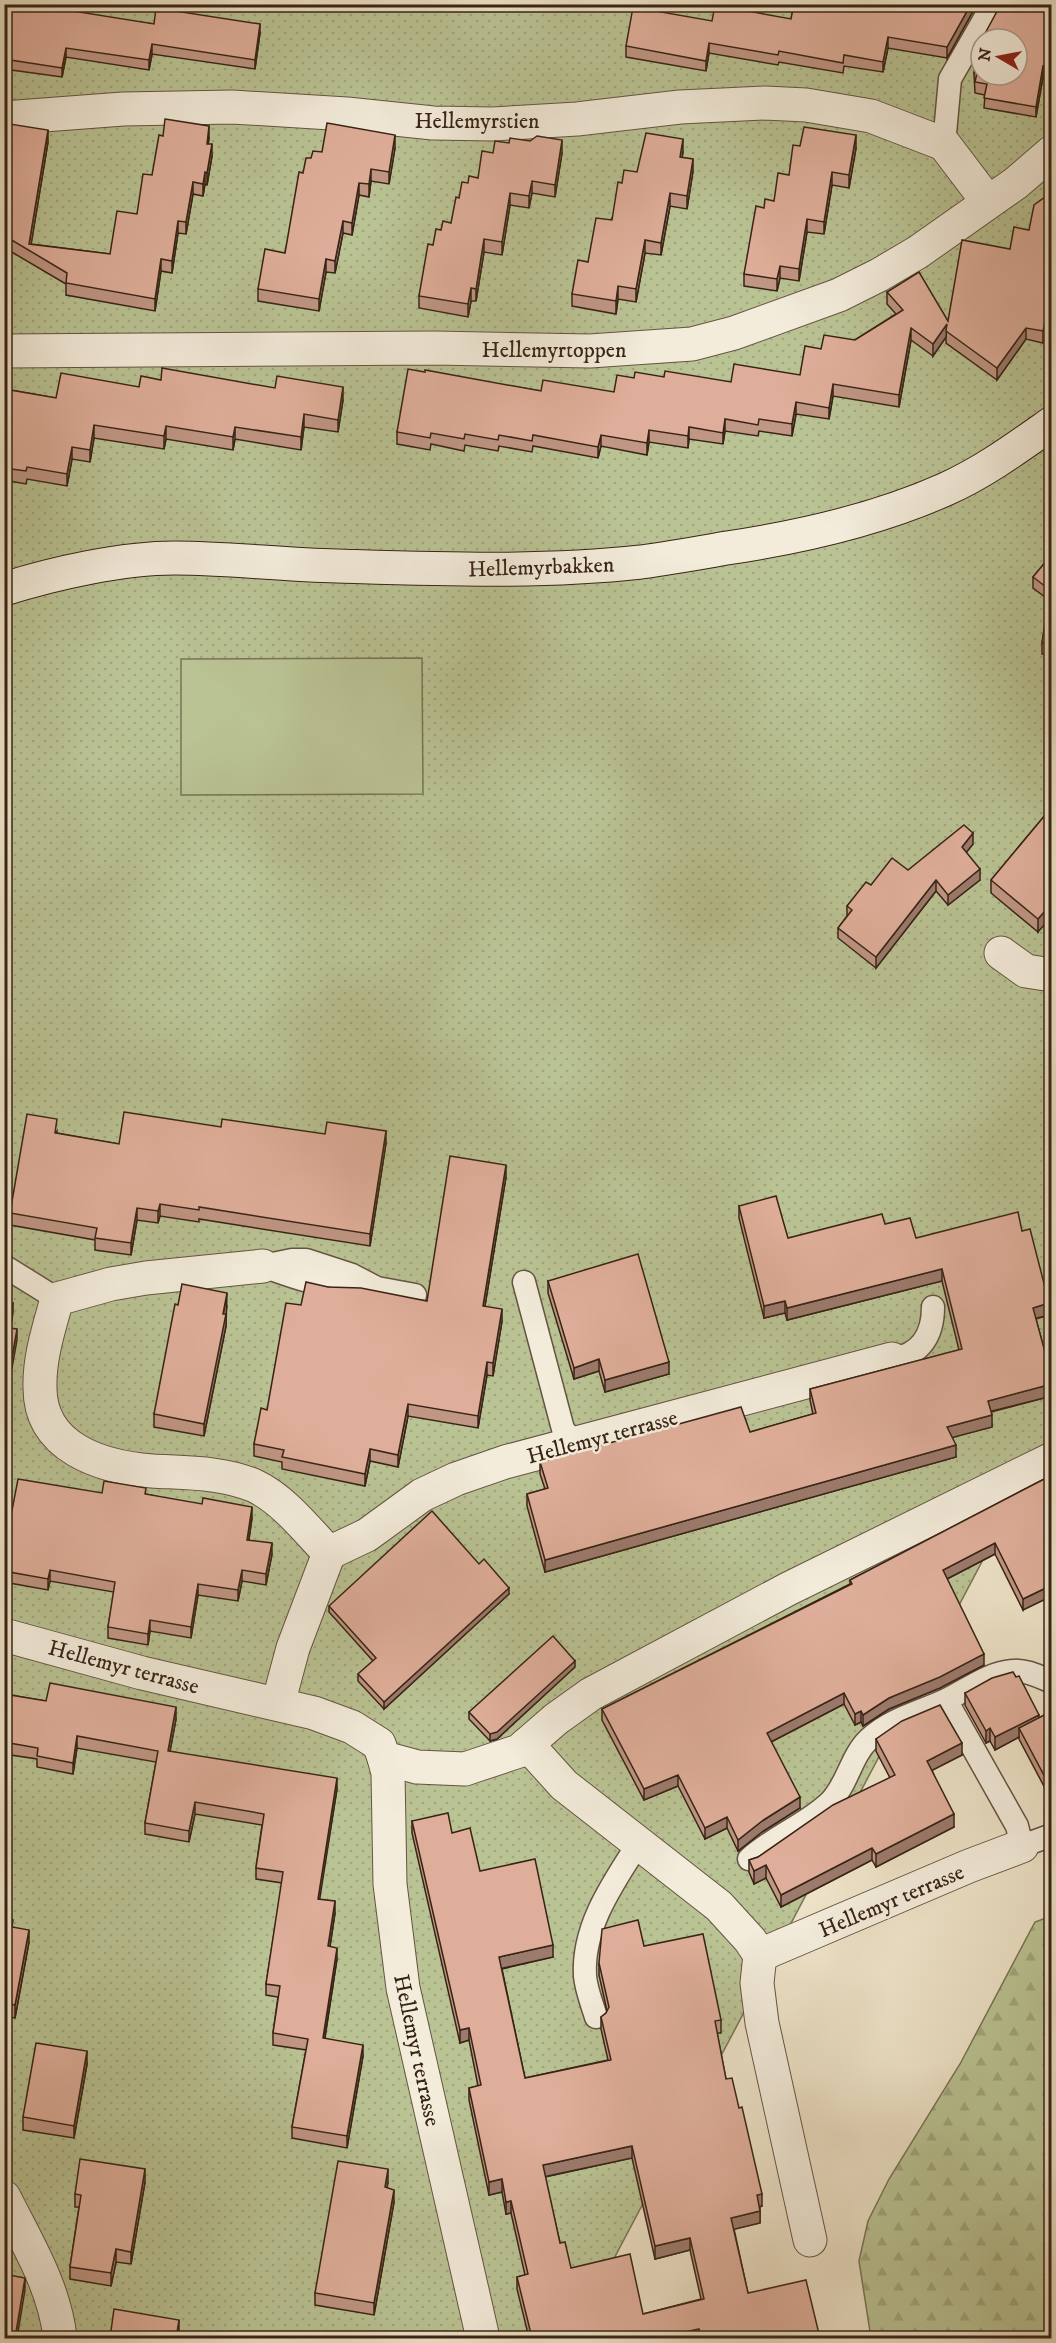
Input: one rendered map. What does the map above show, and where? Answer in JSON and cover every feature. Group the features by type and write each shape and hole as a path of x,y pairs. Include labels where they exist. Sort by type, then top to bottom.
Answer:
{"street":[{"name":"Hellemyrstien","path":"4,118 123,109 232,107 346,114 433,123 493,124 680,107 765,103 842,110 871,116 944,144"},
{"path":"944,144 988,202"},
{"name":"Hellemyrtoppen","path":"4,351 435,348 590,351 692,344 734,333 839,295 879,275 918,252 1016,183 1052,152"},
{"name":"Hellemyrbakken","path":"4,589 67,573 144,559 176,558 298,565 443,569 564,567 641,562 754,544 834,527 885,513 948,489 995,463 1052,423"},
{"path":"1002,953 1026,971 1052,975"},
{"path":"263,1266 146,1278 111,1284 57,1299 45,1344 40,1380 42,1410 52,1431 72,1448 101,1462 147,1470 212,1474 255,1486 273,1497 329,1553 293,1648 278,1704"},
{"name":"Hellemyr terrasse","path":"329,1553 367,1535 422,1496 456,1479 505,1462 892,1359"},
{"path":"384,1758 417,1767 465,1769 519,1751 556,1719 591,1694 788,1590 1052,1459"},
{"name":"Hellemyr terrasse","path":"4,1635 142,1673 314,1713 352,1727 379,1744 388,1773 390,1884 403,1988 482,2336"},
{"path":"527,1744 564,1785 719,1906 750,1940 760,1955 757,1983 762,2023 810,2240"},
{"name":"Hellemyr terrasse","path":"760,1955 969,1866 1037,1841"},
{"path":"4,2197 48,2289 58,2322 60,2338"}],"lane":[{"path":"944,144 950,79 993,4"},
{"path":"4,1266 57,1299"},
{"path":"263,1266 309,1282 353,1289 371,1286 415,1295"},
{"path":"524,1282 563,1429 575,1444"},
{"path":"892,1359 903,1358 921,1347 930,1333 933,1307"},
{"path":"749,1859 764,1845 831,1801 859,1751 881,1730 914,1712 946,1700 975,1683 1001,1673 1015,1670 1052,1682"},
{"path":"946,1700 1017,1826 1037,1841"},
{"path":"596,2017 585,1978 586,1946 599,1910 638,1844"}],"green space":[{"path":"5,5 1051,5 1051,1431 572,2338 5,2338"},
{"path":"422,658 423,794 181,795 181,659"},
{"path":"1051,1916 1051,2338 871,2338 859,2261 868,2221 889,2179 960,2064 1035,1922"}],"building":[{"path":"4,4 29,4 154,24 156,8 260,24 255,60 152,44 149,60 66,48 62,68 4,59"},
{"path":"794,4 971,4 947,47 888,37 883,62 844,55 843,63 779,51 778,55 709,43 706,61 626,46 633,7 712,21 715,5 791,19"},
{"path":"1001,4 1052,4 1052,68 1043,66 1036,107 984,98 986,87 1029,87 1029,27 989,27"},
{"path":"165,119 209,126 207,144 212,144 203,184 193,182 186,222 178,221 172,261 161,259 155,299 66,283 67,273 10,239 4,264 4,141 8,141 10,124 48,130 29,244 110,254 117,211 137,214 143,174 152,175 159,135 163,136"},
{"path":"327,123 395,135 389,172 371,169 369,184 359,183 352,223 343,221 335,261 326,259 319,299 258,289 265,249 285,253 299,172 303,173 306,158 311,158 313,151 322,152"},
{"path":"804,127 856,135 849,175 832,172 824,222 807,219 799,269 780,266 777,279 744,274 756,206 764,208 765,199 774,201 778,173 789,175 793,145 800,146"},
{"path":"646,133 683,139 680,157 693,159 687,196 670,193 661,243 645,240 636,289 618,286 616,301 572,294 578,260 588,262 596,218 612,220 618,182 622,183 624,170 637,172"},
{"path":"537,136 562,140 555,185 532,181 529,196 510,193 502,242 484,239 476,289 471,288 468,304 419,296 428,244 433,245 436,229 441,230 443,221 451,223 456,197 459,198 462,182 468,183 469,176 478,178 482,151 493,153 495,141 509,143 510,138 530,141"},
{"path":"1052,192 1052,291 1043,331 1026,328 997,368 946,331 947,324 933,344 911,328 899,395 833,384 829,408 796,402 792,424 759,419 758,425 725,419 723,433 689,427 688,436 649,430 647,443 601,435 598,447 533,435 532,441 499,435 498,440 465,434 464,439 431,433 430,438 397,432 408,369 541,391 543,380 614,392 617,375 634,378 635,372 664,377 665,371 731,382 734,364 800,375 805,346 821,349 824,335 855,340 903,310 887,292 919,272 948,321 962,240 1010,249 1014,227 1029,230 1034,205"},
{"path":"162,368 275,388 277,376 343,387 338,420 304,414 301,437 235,427 233,437 166,426 164,436 94,425 90,450 72,447 67,474 27,467 26,471 4,468 4,389 56,398 61,373 139,387 141,376 161,380"},
{"path":"1052,554 1052,644 1042,643 1050,590 1033,577"},
{"path":"1046,814 1052,819 1052,903 1038,919 991,880"},
{"path":"964,825 973,833 962,847 980,869 948,895 936,880 876,957 838,928 852,910 847,906 866,882 871,885 892,858 908,870"},
{"path":"124,1112 221,1127 222,1119 325,1134 327,1122 386,1131 370,1234 199,1207 199,1210 160,1204 158,1211 137,1208 131,1243 95,1238 97,1228 10,1213 27,1114 57,1119 55,1133 119,1144"},
{"path":"450,1156 506,1165 483,1306 502,1309 493,1363 487,1362 478,1416 408,1404 398,1455 370,1449 365,1474 282,1457 284,1450 254,1444 261,1408 267,1410 286,1303 301,1305 306,1282 328,1287 361,1288 427,1301"},
{"path":"776,1196 788,1238 882,1214 885,1224 910,1218 916,1238 1018,1212 1022,1231 1030,1229 1049,1303 1033,1308 1052,1384 988,1401 992,1415 947,1427 956,1445 545,1560 527,1494 548,1488 540,1462 741,1407 750,1432 816,1413 810,1389 962,1349 942,1269 787,1308 785,1301 764,1306 739,1206"},
{"path":"638,1254 669,1362 605,1380 599,1359 574,1368 548,1281"},
{"path":"182,1284 227,1293 223,1314 226,1314 204,1424 154,1414 175,1304 178,1305"},
{"path":"13,1303 9,1328 17,1329 4,1402 4,1305"},
{"path":"1052,1475 1052,1585 1023,1599 995,1543 943,1570 984,1654 940,1677 889,1698 863,1715 861,1711 855,1714 844,1693 767,1733 800,1797 762,1821 738,1840 727,1817 705,1828 678,1775 644,1789 602,1709 852,1584 850,1580"},
{"path":"18,1479 102,1493 104,1481 146,1488 145,1494 202,1504 203,1498 252,1507 247,1540 272,1543 266,1574 242,1570 238,1590 198,1584 191,1627 150,1620 148,1634 108,1627 115,1582 50,1570 48,1579 4,1571 4,1552"},
{"path":"432,1511 479,1564 484,1559 509,1588 384,1702 358,1674 376,1658 329,1606"},
{"path":"553,1636 575,1661 497,1732 490,1734 469,1712"},
{"path":"1013,1672 1016,1677 1019,1676 1039,1715 995,1737 990,1728 986,1731 965,1693 992,1678"},
{"path":"50,1683 176,1707 168,1751 337,1778 318,1899 335,1901 328,1946 337,1948 323,2038 363,2045 347,2136 292,2127 308,2039 273,2033 280,1986 266,1984 283,1872 256,1868 264,1814 195,1802 189,1831 145,1823 158,1751 77,1736 73,1763 37,1756 38,1748 4,1742 4,1694 46,1701"},
{"path":"940,1705 962,1743 927,1761 954,1814 876,1854 872,1848 781,1895 766,1865 754,1871 749,1860 758,1857 833,1805 895,1775 876,1739 902,1721"},
{"path":"1052,1711 1052,1779 1047,1781 1019,1728"},
{"path":"448,1813 452,1833 470,1828 480,1871 535,1859 553,1945 499,1957 525,2078 611,2060 601,2017 609,2007 599,1963 602,1929 638,1920 644,1946 703,1934 721,2020 715,2021 726,2079 732,2078 739,2108 742,2107 762,2194 757,2195 760,2211 731,2218 748,2293 806,2280 820,2338 701,2338 699,2329 657,2338 532,2338 517,2277 528,2274 511,2201 506,2202 502,2179 489,2182 469,2088 481,2085 469,2028 460,2030 412,1821","holes":["632,2146 655,2246 690,2238 704,2299 643,2314 630,2254 571,2268 565,2242 560,2243 543,2165"]},
{"path":"4,1919 13,1920 12,1927 29,1930 15,2005 4,2003"},
{"path":"36,2043 87,2051 74,2126 23,2117"},
{"path":"80,2159 145,2169 131,2252 116,2249 111,2273 70,2267 81,2195 75,2194"},
{"path":"338,2161 388,2169 385,2187 394,2190 374,2303 315,2293"},
{"path":"4,2274 25,2278 15,2338 4,2338"},
{"path":"114,2309 179,2320 176,2338 110,2338"}]}
